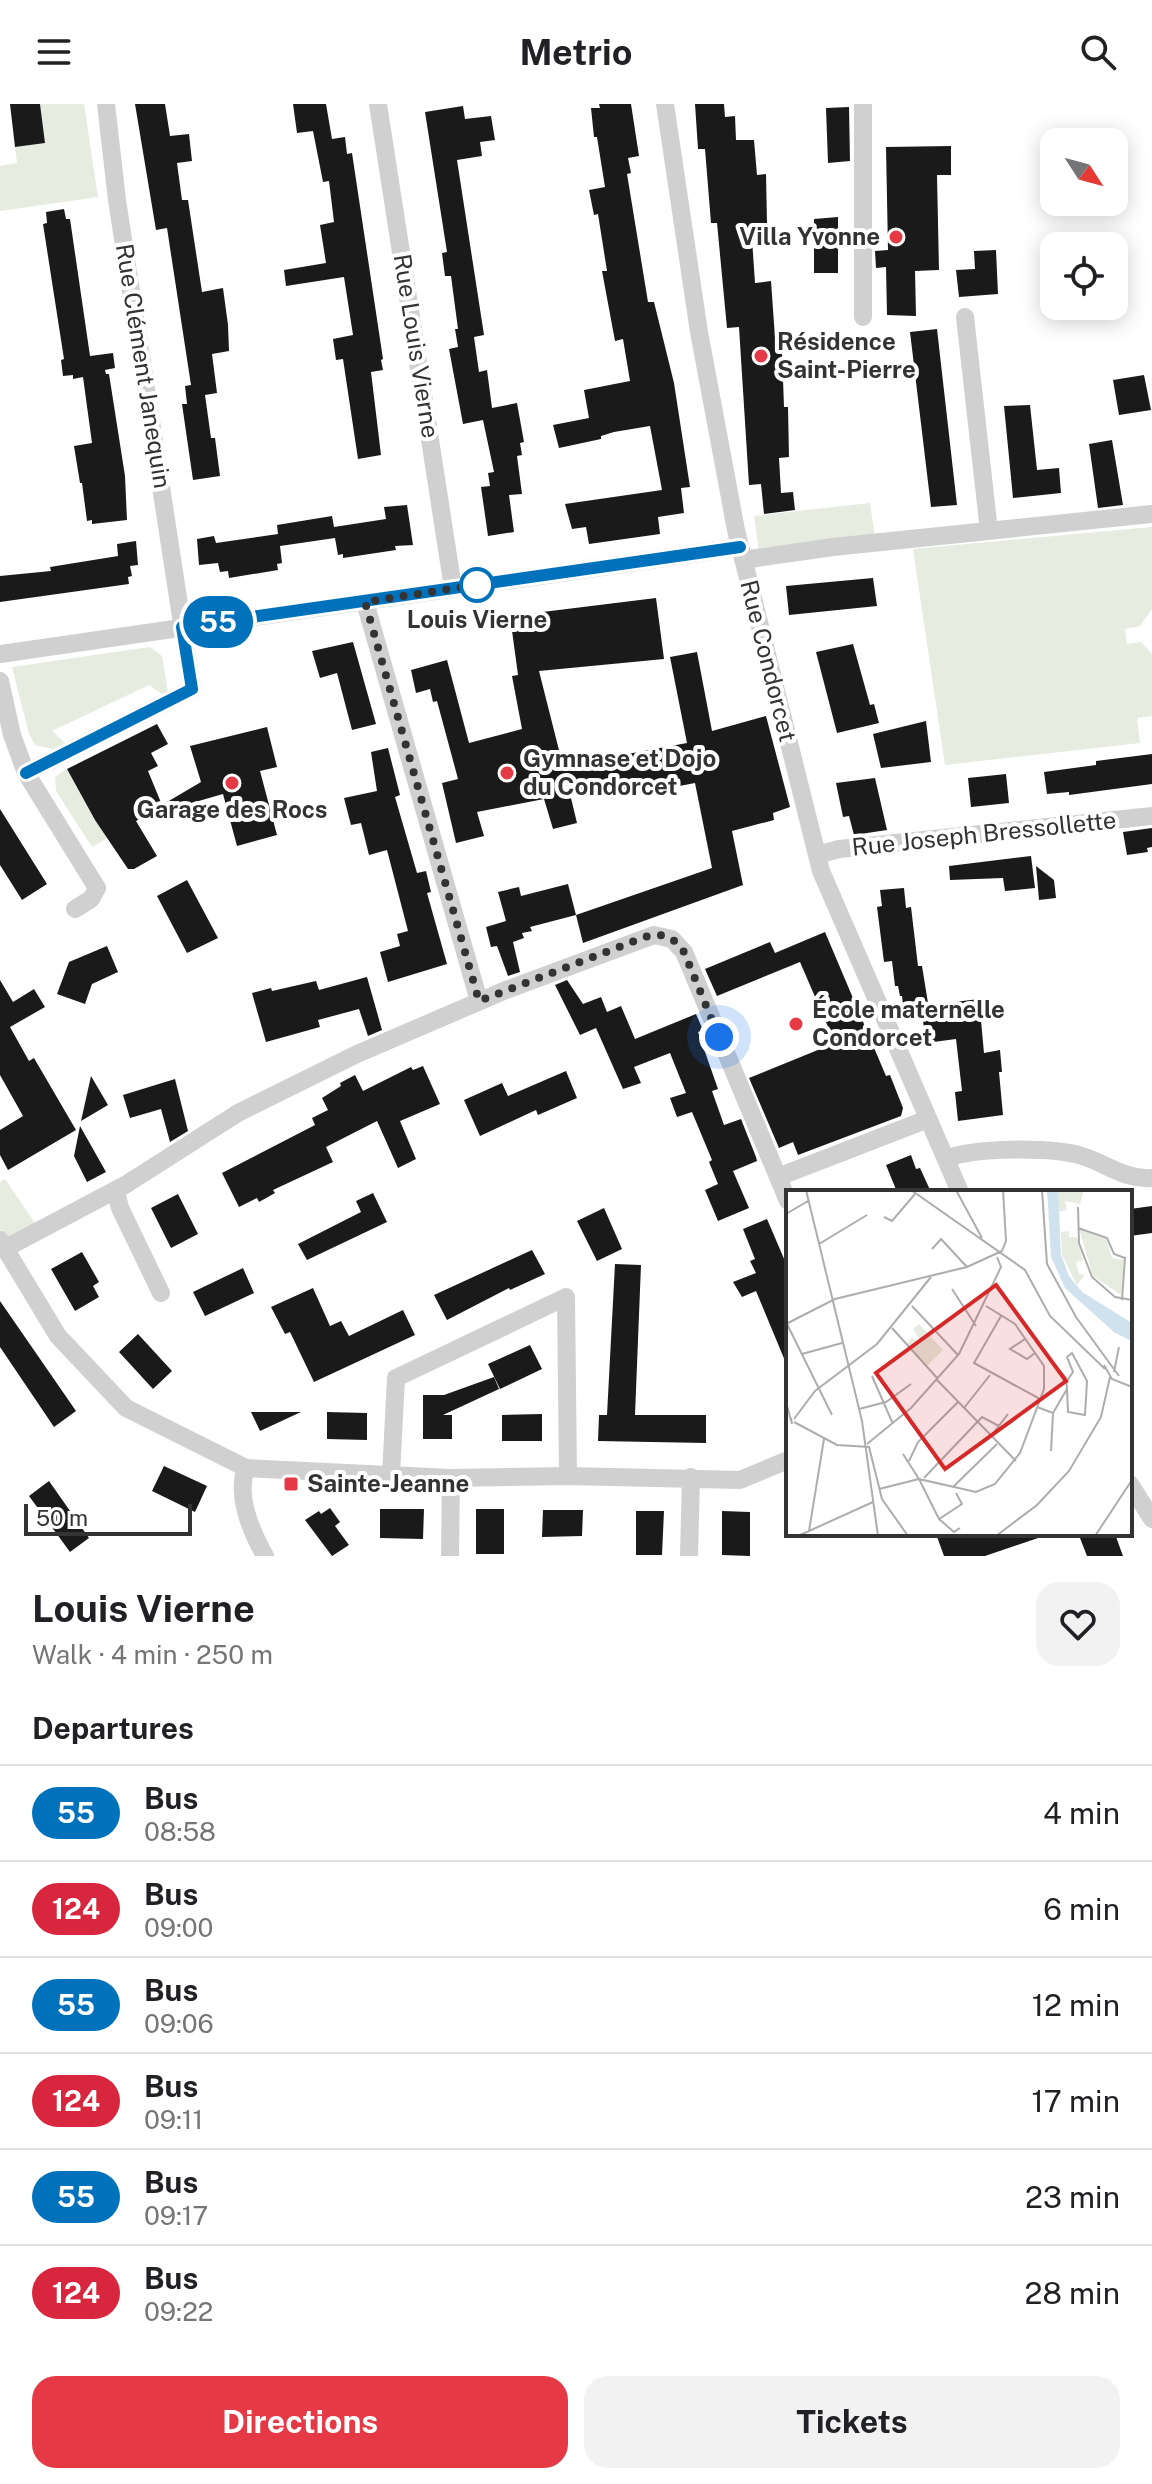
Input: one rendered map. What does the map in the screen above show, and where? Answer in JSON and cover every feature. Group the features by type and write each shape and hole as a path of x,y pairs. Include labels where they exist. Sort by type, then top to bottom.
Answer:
{"street":[{"name":"Rue Clément Janequin","path":"26,773 192,689 117,200 106,104"},
{"name":"Rue Louis Vierne","path":"378,104 453,588"},
{"name":"Rue Condorcet","path":"665,104 699,332 741,553 821,871 959,1190"},
{"path":"863,104 863,317"},
{"path":"965,317 989,531"},
{"path":"0,654 453,588 741,553 1152,514"},
{"path":"365,602 479,1001"},
{"path":"0,681 12,735 26,773 97,888 91,899 75,909"},
{"name":"Rue Joseph Bressollette","path":"817,855 839,849 1152,816"},
{"path":"786,1196 684,952 672,939 663,935 645,937 479,1001 357,1054 238,1113 116,1191 3,1244 58,1336 126,1408 246,1468 451,1478 568,1476 740,1480 786,1461"},
{"path":"778,1177 928,1119"},
{"path":"946,1159 956,1155 1056,1149 1084,1156 1118,1174 1152,1178"},
{"path":"116,1191 120,1208 161,1293"},
{"path":"391,1475 396,1378 566,1297 568,1476"},
{"path":"246,1468 241,1482 259,1554"},
{"path":"689,1556 691,1477"},
{"path":"450,1556 451,1478"},
{"path":"1132,1487 1152,1519"}],"shaded area":[{"path":"40,104 84,104 98,197 0,211 0,166 17,163 15,147 45,143"},
{"path":"870,503 875,537 759,552 754,516"},
{"path":"1152,527 1152,609 1140,626 1125,629 1127,644 1141,642 1152,654 1152,716 1137,718 1140,743 945,765 913,549"},
{"path":"150,647 162,656 168,693 165,696 149,685 52,731 65,743 53,749 35,745 29,734 12,667"},
{"path":"67,769 95,820 119,807 129,825 92,847 56,791 55,777"},
{"path":"5,1179 37,1226 10,1243 0,1229 0,1182"}],"building":[{"path":"10,104 40,104 45,143 15,147"},
{"path":"135,104 165,104 170,136 189,134 192,161 177,163 182,200 188,200 202,292 223,288 228,325 229,351 212,354 217,393 205,395 220,476 193,480 182,404 187,404 185,386 191,385 167,228 156,230"},
{"path":"293,104 326,104 332,139 345,137 347,154 352,153 383,359 383,370 371,372 381,455 358,459 343,359 336,360 333,339 353,335 344,277 286,286 284,270 326,263 320,225 334,222 329,181 323,182 313,131 297,133"},
{"path":"599,104 631,104 639,156 628,158 631,173 627,174 648,302 654,302 674,383 690,487 681,488 684,513 658,517 660,534 589,544 586,527 572,529 565,504 662,490 650,426 614,432 601,436 601,439 559,448 553,425 589,418 584,390 630,381 623,339 615,341 602,271 607,271 598,214 594,215 589,190 605,187 591,108 600,108"},
{"path":"695,104 724,104 725,117 735,116 736,140 754,140 757,175 766,174 767,223 751,224 755,283 771,281 776,352 782,352 784,407 788,407 789,457 779,458 781,493 793,492 795,510 764,514 761,484 749,485 739,327 727,328 717,223 711,223 705,149 698,149"},
{"path":"463,106 465,119 491,116 495,140 480,142 482,156 457,160 484,335 474,337 479,372 487,370 492,408 517,403 524,442 520,443 522,455 517,456 522,494 509,495 514,532 488,536 481,487 490,486 488,473 494,472 483,420 463,424 449,349 458,347 455,329 458,329 451,276 445,276 442,253 447,252 425,112"},
{"path":"849,107 850,161 828,163 826,108"},
{"path":"951,146 951,175 937,175 939,270 915,271 916,316 887,315 886,267 876,268 875,251 888,250 886,147"},
{"path":"64,209 66,219 70,219 90,356 113,353 115,368 105,370 109,374 125,476 127,520 92,524 92,520 87,521 74,446 92,443 83,377 73,379 73,375 63,376 61,360 64,359 43,224 47,223 46,212"},
{"path":"838,217 838,273 814,273 814,219"},
{"path":"996,250 998,294 959,297 956,270 975,269 974,251"},
{"path":"937,329 957,505 931,507 910,332"},
{"path":"1144,375 1151,410 1119,415 1113,380"},
{"path":"1030,405 1037,470 1059,468 1061,493 1013,498 1004,406"},
{"path":"1112,440 1123,505 1098,508 1089,444"},
{"path":"407,505 413,545 395,546 396,550 343,558 343,554 338,555 335,538 280,546 282,563 277,564 278,570 229,578 228,571 220,572 218,563 199,565 197,539 214,536 216,543 278,534 277,525 332,516 334,527 386,519 384,507"},
{"path":"136,541 138,565 130,566 132,576 128,577 129,584 0,602 0,576 51,571 50,567 118,556 117,544"},
{"path":"873,578 877,606 789,615 786,586"},
{"path":"656,598 664,659 539,671 563,766 687,743 670,657 697,652 712,731 766,716 790,807 773,813 774,820 732,831 743,885 583,943 576,915 712,868 695,783 612,799 601,788 570,794 577,823 553,829 544,799 477,812 484,836 456,843 442,783 458,779 437,701 433,702 430,689 416,693 411,670 447,660 469,743 522,729 512,676 518,675 510,616"},
{"path":"353,642 376,724 352,730 337,673 320,678 312,651"},
{"path":"853,644 870,705 874,704 879,723 837,733 816,652"},
{"path":"926,721 931,762 881,768 873,734"},
{"path":"157,724 168,744 151,753 158,766 148,771 162,805 201,782 190,746 267,727 277,767 260,771 277,835 237,846 223,794 164,811 162,806 136,821 157,856 134,869 128,869 95,820 67,769"},
{"path":"388,748 400,795 395,797 417,873 426,871 431,892 427,893 447,964 388,982 380,952 400,946 397,934 408,931 387,850 369,855 361,823 351,825 344,798 377,791 371,752"},
{"path":"1152,754 1152,784 1069,795 1069,792 1047,794 1044,772"},
{"path":"1006,774 1009,803 971,807 968,778"},
{"path":"875,778 887,830 854,835 849,816 843,817 836,783"},
{"path":"0,809 47,884 22,900 0,865"},
{"path":"1152,828 1152,847 1147,848 1148,852 1127,855 1123,832"},
{"path":"1031,856 1035,888 1005,891 1003,878 950,880 949,866"},
{"path":"1036,866 1054,880 1056,898 1039,900"},
{"path":"187,880 218,938 187,953 157,896"},
{"path":"568,884 576,915 530,927 532,931 522,933 524,938 513,942 520,972 508,976 497,946 491,947 486,927 506,921 498,892 519,887 521,896"},
{"path":"904,888 906,908 911,907 918,966 922,966 928,1003 903,1005 898,986 895,986 892,961 884,962 877,907 882,906 880,890"},
{"path":"825,932 886,1076 890,1075 903,1108 901,1116 798,1155 793,1142 779,1148 749,1078 835,1043 800,962 717,996 705,969 770,942 775,953"},
{"path":"107,946 118,972 92,984 85,1004 57,994 69,962"},
{"path":"367,977 382,1030 368,1036 359,1009 318,1020 320,1027 266,1042 252,993 316,981 319,990"},
{"path":"0,980 13,1002 34,989 45,1007 10,1027 29,1061 34,1058 76,1130 8,1170 0,1155 0,1130 23,1116 0,1075"},
{"path":"567,980 583,1004 601,997 607,1012 621,1006 635,1039 696,1014 703,1030 698,1032 718,1089 712,1091 724,1125 741,1119 756,1157 757,1161 733,1171 749,1208 718,1221 705,1190 718,1184 709,1162 712,1160 692,1112 677,1117 670,1098 686,1093 670,1053 634,1067 641,1083 623,1089 596,1028 580,1035 555,985"},
{"path":"979,999 984,1053 1000,1050 1003,1115 958,1121 955,1092 962,1091 956,1039 926,1043 921,1006"},
{"path":"423,1066 440,1104 400,1121 416,1159 398,1168 377,1121 326,1147 333,1162 273,1190 275,1193 259,1202 257,1198 239,1207 222,1173 315,1125 312,1118 328,1110 322,1098 355,1075 363,1091 411,1067 413,1070"},
{"path":"566,1071 577,1098 538,1115 536,1110 480,1136 464,1100 502,1083 508,1096"},
{"path":"91,1076 108,1105 81,1121"},
{"path":"175,1079 188,1131 170,1142 161,1109 130,1118 123,1095"},
{"path":"80,1126 106,1172 87,1182 74,1156"},
{"path":"911,1155 930,1190 896,1190 886,1165"},
{"path":"373,1193 387,1222 307,1260 298,1244 361,1212 356,1201"},
{"path":"178,1194 198,1234 171,1248 151,1208"},
{"path":"1152,1206 1152,1233 1132,1236 1132,1209"},
{"path":"604,1208 622,1249 597,1261 577,1221"},
{"path":"767,1219 786,1263 786,1363 756,1291 742,1297 733,1282 756,1273 750,1261 755,1259 743,1229"},
{"path":"532,1250 545,1274 509,1288 447,1320 434,1295"},
{"path":"82,1252 99,1282 93,1286 99,1297 75,1311 51,1269"},
{"path":"615,1264 641,1265 635,1415 706,1415 706,1443 598,1441 599,1415 607,1415"},
{"path":"243,1268 254,1293 205,1316 193,1292"},
{"path":"313,1288 330,1326 341,1321 349,1336 403,1310 415,1335 314,1382 290,1332 285,1334 271,1307"},
{"path":"0,1301 76,1411 54,1427 0,1347"},
{"path":"138,1334 172,1371 153,1389 119,1352"},
{"path":"530,1345 542,1369 500,1389 488,1364"},
{"path":"494,1377 499,1389 443,1415 452,1415 452,1439 423,1439 423,1395 444,1395"},
{"path":"251,1412 301,1412 260,1431"},
{"path":"327,1412 367,1413 367,1440 327,1439"},
{"path":"542,1414 542,1441 502,1441 502,1415"},
{"path":"164,1466 207,1486 195,1512 152,1491"},
{"path":"49,1481 89,1538 70,1552 29,1496"},
{"path":"330,1508 340,1522 335,1526 349,1545 332,1556 305,1520"},
{"path":"380,1509 424,1509 423,1539 380,1538"},
{"path":"476,1509 504,1509 504,1554 476,1554"},
{"path":"543,1510 583,1510 582,1536 542,1537"},
{"path":"636,1511 664,1511 662,1555 636,1555"},
{"path":"722,1511 750,1512 750,1556 722,1555"},
{"path":"937,1536 1041,1537 985,1556 944,1556"},
{"path":"1116,1536 1123,1556 1087,1556 1080,1538"}],"bus line":[{"name":"55","path":"26,773 192,689 182,627 740,547"}],"place":[{"name":"Villa Yvonne","path":"896,237"},
{"name":"Résidence Saint-Pierre","path":"761,356"},
{"name":"Louis Vierne","path":"477,585"},
{"name":"Gymnase et Dojo du Condorcet","path":"507,773"},
{"name":"Garage des Rocs","path":"232,783"},
{"name":"École maternelle Condorcet","path":"796,1024"},
{"name":"Sainte-Jeanne","path":"291,1484"}],"route":[{"path":"477,585 483,584 365,602 479,1001 645,937 663,935 672,939 684,952 719,1037"}]}
